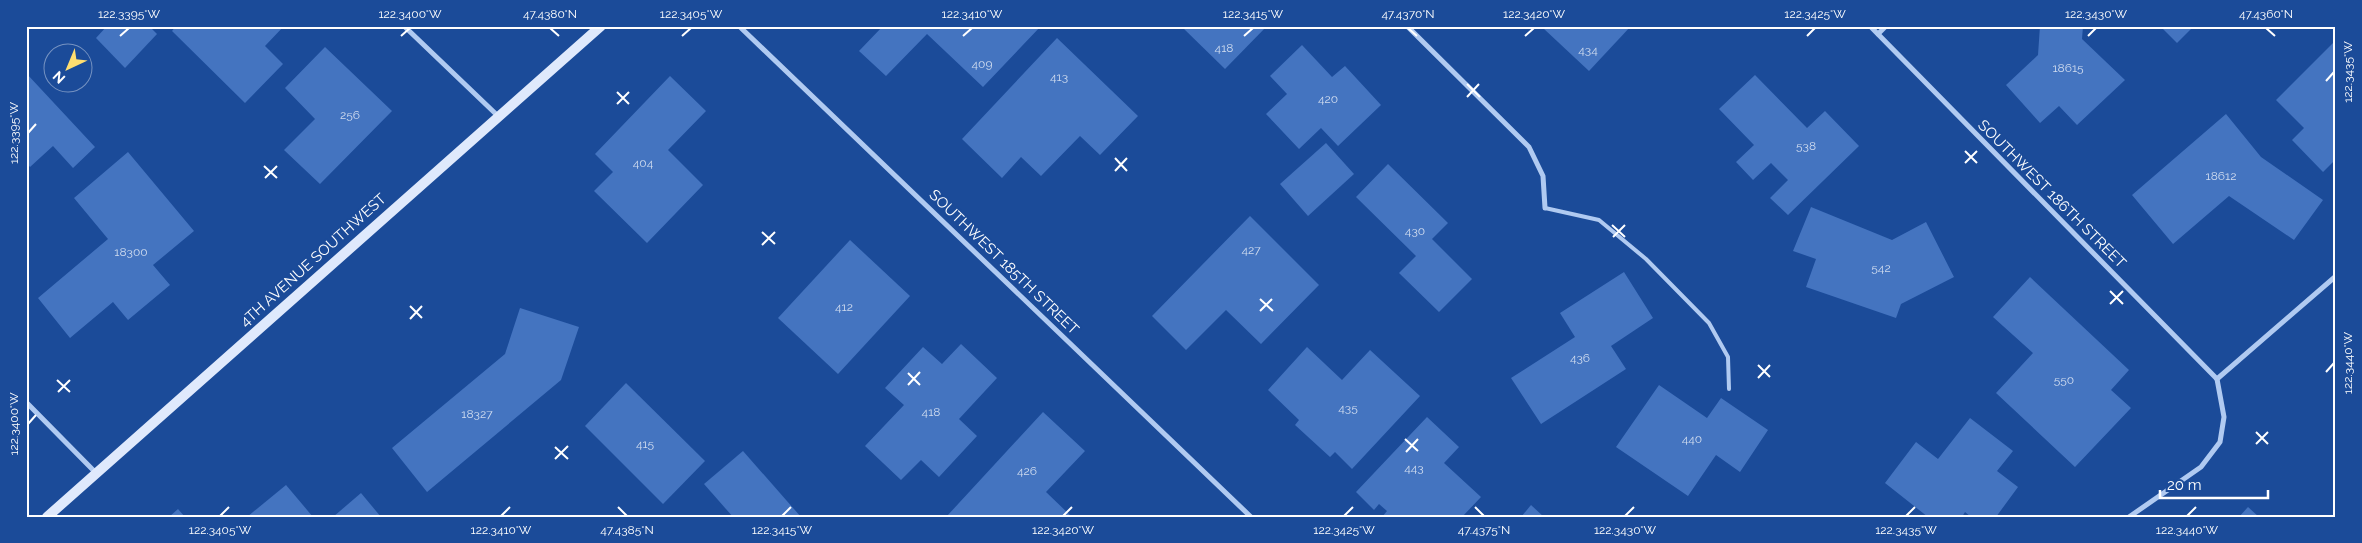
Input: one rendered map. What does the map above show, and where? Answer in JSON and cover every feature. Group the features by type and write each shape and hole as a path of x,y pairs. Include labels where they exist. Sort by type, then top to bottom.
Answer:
{"street":[{"path":"404,26 498,116"},
{"name":"4TH AVENUE SOUTHWEST","path":"47,517 601,26"},
{"name":"SOUTHWEST 185TH STREET","path":"739,26 1251,517"},
{"path":"1407,26 1529,147 1543,176 1545,208"},
{"name":"SOUTHWEST 186TH STREET","path":"1870,26 2217,379"},
{"path":"1878,34 1886,26"},
{"path":"2129,517 2201,467 2220,442 2224,417 2217,379 2336,276"},
{"path":"26,402 96,473"}],"lane":[{"path":"1545,208 1599,220 1646,259 1709,323 1728,357 1730,389"}],"building":[{"path":"107,26 149,26 157,34 125,68 96,38"},
{"path":"176,26 284,26 265,46 283,64 245,103 172,31"},
{"path":"883,26 1041,26 983,87 927,34 886,76 859,51"},
{"path":"1181,26 1267,26 1225,69"},
{"path":"1544,26 1631,26 1589,71 1543,28"},
{"path":"2040,26 2083,26 2082,39 2125,80 2077,125 2059,106 2040,123 2006,85 2038,55"},
{"path":"2160,26 2194,26 2177,43"},
{"path":"1057,38 1138,116 1100,155 1080,136 1041,176 1021,157 1002,178 962,139"},
{"path":"2336,40 2336,159 2323,172 2292,140 2304,128 2276,100"},
{"path":"1302,45 1332,77 1345,66 1381,105 1338,146 1321,128 1299,149 1266,114 1287,94 1270,76"},
{"path":"325,47 392,111 320,184 284,150 315,119 285,88"},
{"path":"26,73 95,147 73,168 53,146 30,167 26,162"},
{"path":"1755,75 1807,128 1825,111 1859,146 1788,215 1770,198 1788,180 1771,163 1753,180 1736,162 1754,145 1719,109"},
{"path":"670,76 706,111 668,150 703,185 647,243 594,191 613,172 595,154"},
{"path":"2226,114 2261,157 2323,200 2294,240 2229,196 2173,244 2132,195"},
{"path":"1326,143 1354,174 1308,216 1280,184"},
{"path":"128,152 194,231 153,265 170,285 128,320 113,302 70,338 38,298 108,239 74,198"},
{"path":"1388,164 1448,223 1432,239 1472,279 1439,312 1399,273 1416,256 1356,197"},
{"path":"1811,207 1892,240 1926,222 1954,277 1901,304 1896,318 1806,287 1816,259 1793,251"},
{"path":"1250,216 1319,285 1261,344 1226,310 1186,350 1152,316"},
{"path":"850,240 910,296 838,374 778,318"},
{"path":"1624,272 1653,318 1611,346 1626,369 1541,424 1511,378 1575,337 1560,313"},
{"path":"2030,277 2129,370 2111,390 2131,408 2075,467 1996,393 2033,353 1993,317"},
{"path":"520,308 579,327 561,380 427,492 392,448 505,354"},
{"path":"961,344 997,378 959,419 977,436 939,477 921,460 901,480 865,446 904,405 885,388 923,347 942,364"},
{"path":"1307,347 1342,380 1370,350 1420,396 1352,469 1335,452 1330,457 1295,425 1299,420 1268,390"},
{"path":"626,383 705,461 663,504 585,426"},
{"path":"1659,385 1707,418 1721,398 1768,430 1740,472 1716,455 1688,496 1616,447"},
{"path":"1043,412 1085,451 1046,492 1072,517 948,517 947,516"},
{"path":"1427,417 1459,447 1444,463 1481,497 1462,517 1382,517 1387,511 1379,504 1374,510 1356,492"},
{"path":"1970,418 2013,451 1997,471 2018,487 1996,517 1971,517 1965,512 1962,517 1928,517 1885,483 1916,442 1938,459"},
{"path":"743,451 801,517 733,517 704,484"},
{"path":"286,485 313,517 247,517"},
{"path":"361,493 381,517 333,517"},
{"path":"1531,505 1544,517 1521,517"},
{"path":"2248,507 2259,517 2239,517"},
{"path":"178,509 185,517 169,517"}]}
